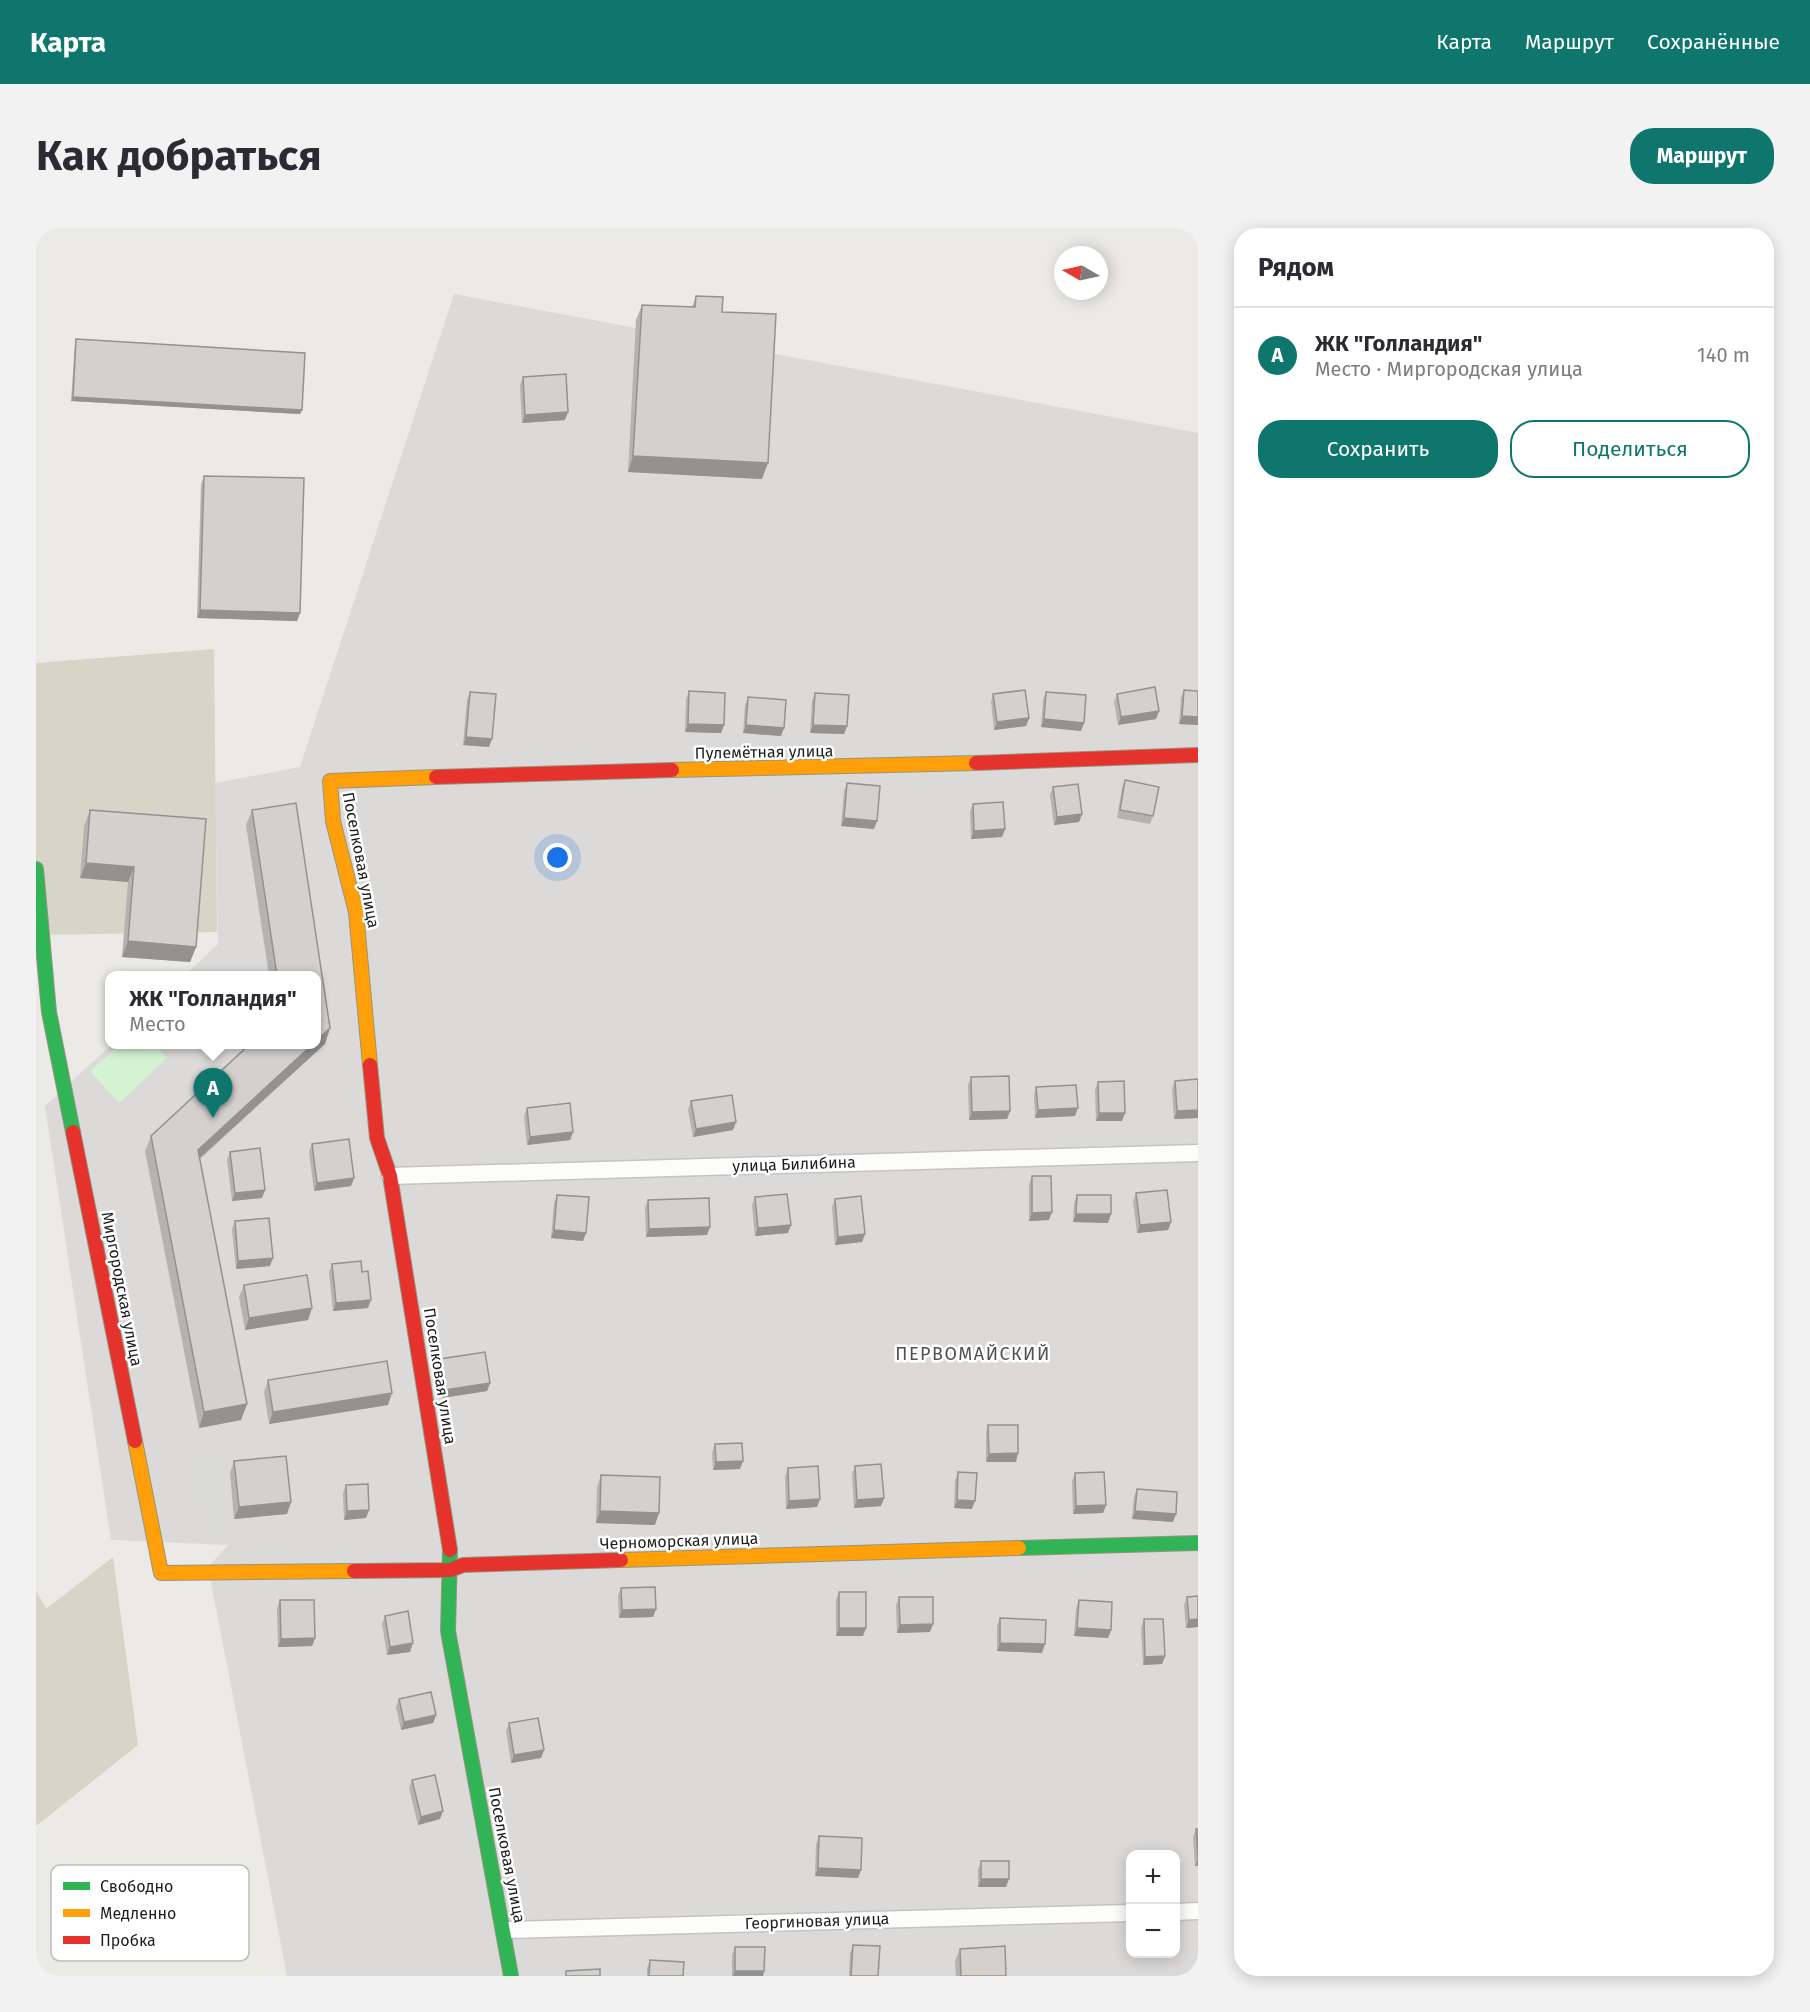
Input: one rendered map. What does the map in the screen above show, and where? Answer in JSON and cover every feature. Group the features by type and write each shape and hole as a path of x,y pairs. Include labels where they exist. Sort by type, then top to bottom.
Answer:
{"street":[{"name":"Пулемётная улица","path":"330,781 553,773 925,765 1198,755"},
{"name":"Поселковая улица","path":"330,781 333,821 356,912 377,1138 390,1176 449,1542 448,1631 504,1930 510,1976"},
{"name":"Миргородская улица","path":"36,869 49,1012 161,1573"},
{"name":"улица Билибина","path":"390,1176 1198,1153"},
{"name":"Черноморская улица","path":"161,1573 450,1570 463,1565 513,1563 1198,1543"},
{"path":"1180,1912 1198,1911"},
{"name":"Георгиновая улица","path":"504,1930 1126,1913"}],"shaded area":[{"path":"454,294 1198,433 1198,1976 287,1976 208,1567 228,1545 111,1540 45,1106 107,1049 321,1049 321,971 189,971 218,944 215,783 300,767"},
{"path":"214,649 217,932 36,935 36,663"},
{"path":"216,1454 226,1534 209,1536 200,1456"},
{"path":"113,1557 138,1745 36,1826 36,1590 46,1609"}],"green space":[{"path":"115,1049 159,1049 167,1058 119,1103 90,1071"}],"building":[{"path":"696,296 723,297 722,312 776,314 768,463 633,456 642,305 695,307"},
{"path":"76,339 305,353 302,410 73,397"},
{"path":"566,374 568,412 525,415 523,377"},
{"path":"204,476 304,478 300,613 200,610"},
{"path":"1155,687 1159,711 1121,717 1117,694"},
{"path":"1025,690 1029,718 997,722 993,694"},
{"path":"1184,690 1198,691 1198,717 1182,716"},
{"path":"689,691 725,693 724,725 688,724"},
{"path":"470,692 496,694 492,739 466,737"},
{"path":"1046,692 1086,695 1084,723 1044,719"},
{"path":"815,693 849,695 847,726 813,725"},
{"path":"748,697 786,700 784,728 746,725"},
{"path":"1125,780 1159,787 1153,816 1120,810"},
{"path":"847,783 880,786 877,821 844,818"},
{"path":"1078,784 1082,814 1057,817 1053,787"},
{"path":"1003,802 1005,829 974,831 973,804"},
{"path":"296,803 330,1028 321,1036 321,971 276,971 252,810"},
{"path":"90,810 206,819 196,947 128,941 134,867 86,863"},
{"path":"245,1049 308,1049 198,1150 247,1404 204,1412 151,1136"},
{"path":"1009,1076 1010,1111 972,1112 971,1077"},
{"path":"1198,1079 1198,1110 1177,1111 1175,1081"},
{"path":"1124,1081 1125,1113 1099,1113 1098,1082"},
{"path":"1076,1085 1078,1108 1038,1110 1036,1087"},
{"path":"732,1095 736,1122 696,1129 691,1101"},
{"path":"570,1103 573,1132 530,1137 527,1108"},
{"path":"349,1139 354,1178 317,1183 312,1144"},
{"path":"260,1148 265,1190 235,1193 230,1152"},
{"path":"1032,1176 1051,1176 1052,1212 1032,1213"},
{"path":"1167,1190 1171,1222 1140,1225 1136,1193"},
{"path":"787,1194 791,1225 758,1228 755,1197"},
{"path":"557,1195 589,1197 586,1233 554,1230"},
{"path":"1077,1195 1111,1195 1111,1214 1076,1214"},
{"path":"861,1196 865,1234 838,1237 835,1199"},
{"path":"709,1198 710,1227 649,1229 648,1200"},
{"path":"269,1218 273,1258 238,1261 235,1221"},
{"path":"361,1261 362,1272 368,1271 371,1300 336,1303 332,1264"},
{"path":"307,1275 312,1308 249,1318 244,1285"},
{"path":"485,1352 490,1383 445,1390 440,1359"},
{"path":"387,1361 392,1393 273,1412 268,1380"},
{"path":"988,1425 1018,1425 1018,1453 989,1454"},
{"path":"742,1443 743,1461 716,1462 715,1444"},
{"path":"286,1456 291,1502 239,1507 234,1461"},
{"path":"881,1464 884,1498 857,1500 855,1466"},
{"path":"818,1466 820,1499 789,1501 788,1468"},
{"path":"958,1472 977,1473 975,1501 957,1500"},
{"path":"1104,1472 1106,1505 1076,1506 1075,1473"},
{"path":"601,1475 660,1477 659,1513 600,1511"},
{"path":"368,1484 369,1510 347,1511 346,1485"},
{"path":"1137,1489 1177,1492 1176,1514 1135,1511"},
{"path":"655,1587 656,1609 622,1610 621,1588"},
{"path":"839,1592 866,1592 866,1628 839,1628"},
{"path":"1198,1596 1198,1619 1189,1620 1187,1597"},
{"path":"899,1597 933,1597 933,1624 900,1625"},
{"path":"280,1600 314,1600 315,1638 281,1639"},
{"path":"1079,1600 1112,1602 1111,1630 1077,1628"},
{"path":"408,1611 413,1643 390,1647 385,1616"},
{"path":"1000,1618 1046,1620 1045,1644 1000,1643"},
{"path":"1144,1619 1163,1619 1165,1656 1145,1657"},
{"path":"431,1692 436,1715 404,1722 399,1699"},
{"path":"538,1718 544,1750 514,1755 509,1723"},
{"path":"435,1775 443,1811 421,1817 412,1780"},
{"path":"1196,1829 1198,1829 1198,1858"},
{"path":"819,1836 862,1838 861,1870 818,1868"},
{"path":"981,1861 1009,1861 1009,1879 981,1879"},
{"path":"853,1945 880,1946 878,1976 851,1976"},
{"path":"1005,1946 1006,1976 961,1976 960,1949"},
{"path":"735,1947 765,1947 764,1971 735,1971"},
{"path":"650,1960 684,1962 683,1976 649,1976"},
{"path":"600,1969 600,1976 566,1976 566,1971"}],"traffic: fast":[{"path":"36,869 49,1012 73,1132"},
{"path":"1019,1548 1198,1543"},
{"path":"450,1550 448,1631 511,1976"}],"traffic: slow":[{"path":"672,770 976,763"},
{"path":"370,1065 356,912 333,821 330,781 436,777"},
{"path":"135,1441 161,1573 354,1571"},
{"path":"621,1560 1019,1548"}],"traffic: jam":[{"path":"976,763 1198,755"},
{"path":"436,777 672,770"},
{"path":"370,1065 377,1138 390,1176 450,1550"},
{"path":"73,1132 135,1441"},
{"path":"354,1571 450,1570 463,1565 621,1560"}],"place":[{"name":"ЖК \"Голландия\"","path":"213,1118"}],"district":[{"name":"ПЕРВОМАЙСКИЙ","path":"973,1354"}]}
